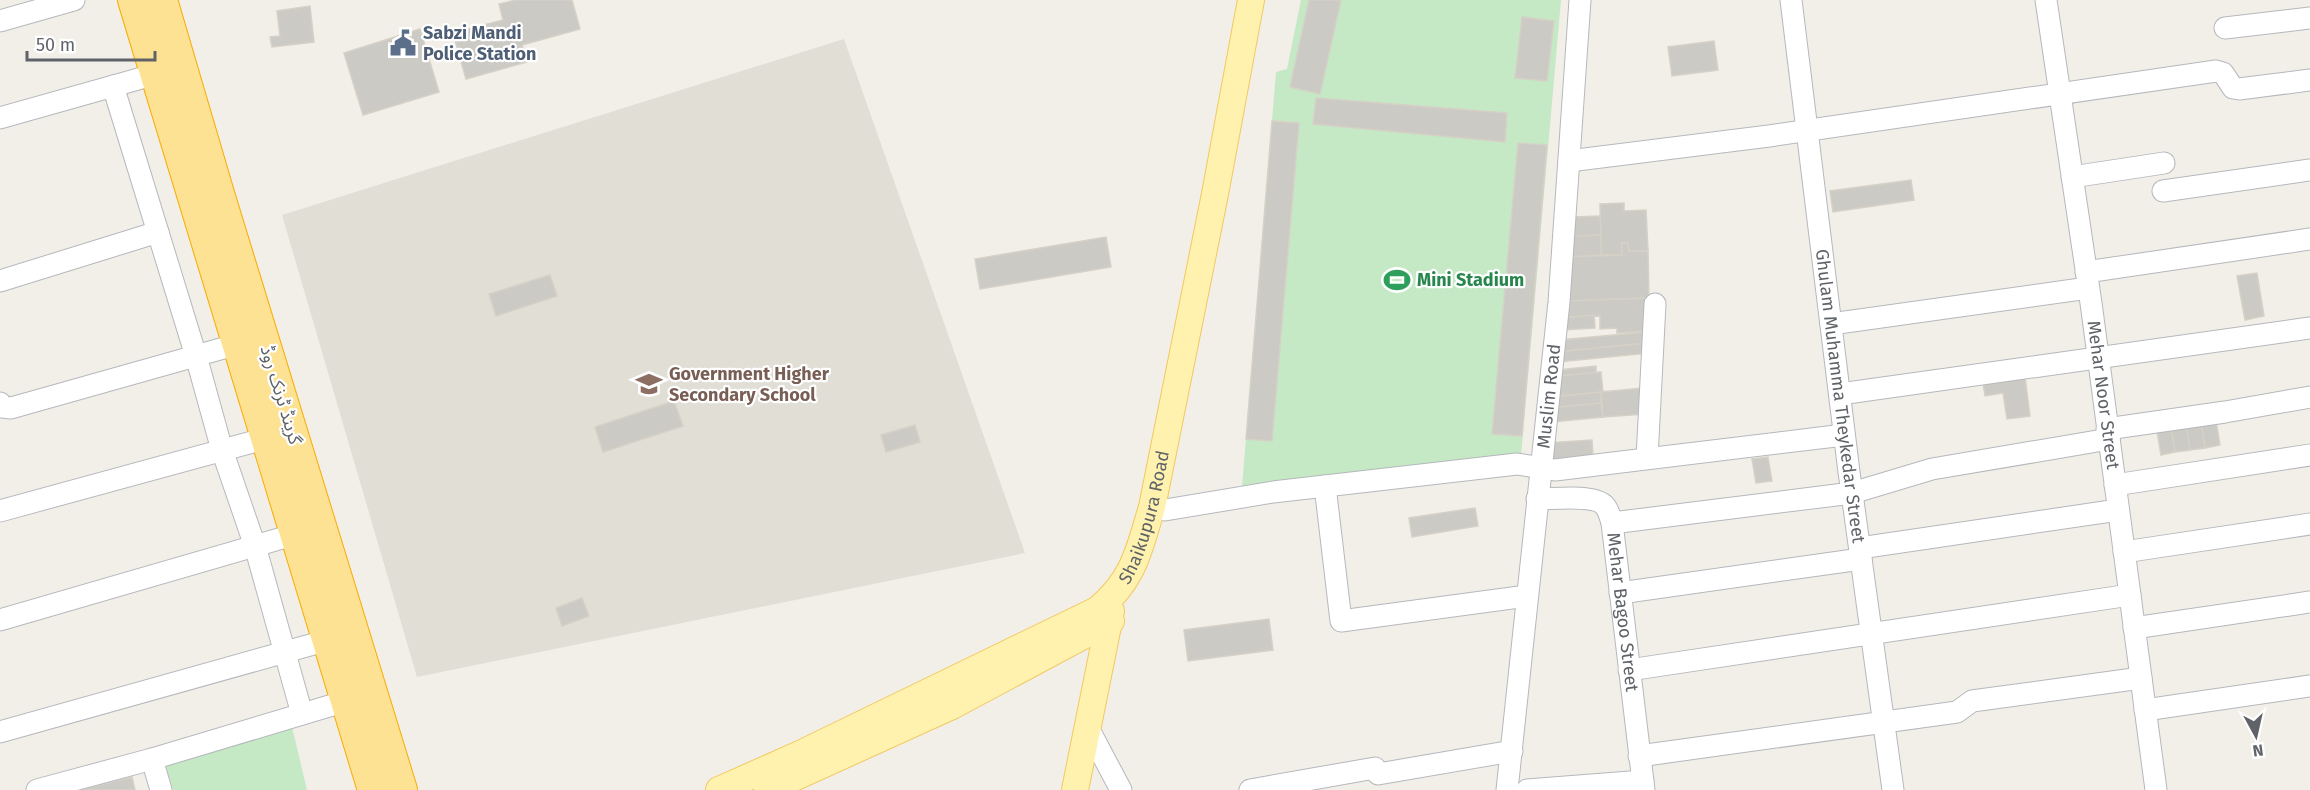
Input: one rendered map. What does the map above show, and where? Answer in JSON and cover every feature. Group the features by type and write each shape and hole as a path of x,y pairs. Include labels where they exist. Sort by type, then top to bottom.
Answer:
{"highway":[{"name":"گرینڈ ٹرنک روڈ","path":"133,0 373,790"},
{"name":"گرینڈ ٹرنک روڈ","path":"162,0 402,790"},
{"path":"349,713 385,730 420,790"}],"main road":[{"name":"Shaikupura Road","path":"719,790 800,754 1087,615 1115,596 1128,578 1152,507 1215,194 1251,0"},
{"name":"Shaikupura Road","path":"767,790 952,706 1109,622 1125,608 1141,584 1165,510 1265,0"},
{"path":"1075,790 1115,596"}],"street":[{"path":"0,21 74,0"},
{"name":"Muslim Road","path":"1507,790 1559,302 1580,0"},
{"name":"Ghulam Muhamma Theykedar Street","path":"1791,0 1844,435 1893,790"},
{"name":"Mehar Noor Street","path":"2046,0 2098,358 2156,790"},
{"path":"2225,28 2310,18"},
{"path":"1569,161 2060,95 2216,71 2223,73 2233,88 2239,89 2310,80"},
{"path":"0,118 156,74"},
{"path":"113,86 196,356 222,450 255,546 302,714"},
{"path":"2072,177 2164,163"},
{"path":"2163,191 2310,170"},
{"path":"0,281 158,232"},
{"path":"1831,324 2310,239"},
{"path":"1647,458 1655,304"},
{"path":"1839,394 2310,328"},
{"path":"0,403 2,407 11,408 238,344"},
{"path":"1612,523 1852,493 1932,469 2310,397"},
{"path":"1165,510 1273,492 1517,464 1542,470 1555,470 1844,435"},
{"path":"0,511 267,438"},
{"path":"2115,485 2310,455"},
{"path":"1325,486 1341,621 1527,596"},
{"name":"Mehar Bagoo Street","path":"1537,499 1597,500 1608,510 1612,523 1643,785"},
{"path":"1620,593 2118,510"},
{"path":"2124,552 2310,524"},
{"path":"0,620 296,534"},
{"path":"1629,670 2130,595"},
{"path":"2134,628 2310,602"},
{"path":"0,732 328,640"},
{"path":"1640,756 1957,712 1972,701 2141,678"},
{"path":"2145,710 2310,686"},
{"path":"37,790 152,759 302,714 349,713"},
{"path":"1087,726 1121,790"},
{"path":"1250,790 1375,768 1378,774 1512,751"},
{"path":"152,759 161,790"},
{"path":"1527,790 1643,785"}],"shaded area":[{"name":"Government Higher Secondary School","path":"844,39 1025,553 417,677 282,215"}],"green space":[{"name":"Mini Stadium","path":"1301,0 1561,0 1521,456 1242,487 1276,72 1287,69"},
{"path":"292,727 307,790 173,790 165,764"}],"building":[{"path":"516,0 572,0 580,29 522,45 527,62 466,79 453,33 503,20 499,4"},
{"path":"1309,0 1341,0 1320,94 1290,87"},
{"path":"310,6 314,42 272,47 270,37 280,36 277,11"},
{"path":"1522,17 1554,21 1547,81 1515,78"},
{"path":"420,29 439,92 363,115 344,53"},
{"path":"1714,41 1718,70 1672,76 1668,47"},
{"path":"1316,98 1507,113 1505,142 1313,124"},
{"path":"1272,121 1299,123 1272,441 1246,439"},
{"path":"1518,143 1547,145 1522,436 1492,434"},
{"path":"1911,180 1914,200 1833,212 1830,191"},
{"path":"1624,203 1624,211 1646,210 1648,251 1629,251 1628,243 1622,243 1622,255 1601,255 1600,204"},
{"path":"1600,216 1601,235 1573,237 1572,217"},
{"path":"1601,235 1601,255 1568,257 1567,237"},
{"path":"1106,237 1111,267 980,289 975,259"},
{"path":"1622,243 1628,243 1629,251 1648,251 1649,298 1567,301 1565,257 1622,255"},
{"path":"2257,273 2264,316 2245,320 2237,276"},
{"path":"550,275 557,296 496,316 489,294"},
{"path":"1649,298 1650,331 1617,333 1617,328 1600,329 1600,316 1568,317 1567,301"},
{"path":"1594,315 1595,328 1562,330 1561,318"},
{"path":"1646,332 1647,343 1560,352 1559,340"},
{"path":"1647,343 1648,353 1558,362 1557,352"},
{"path":"1596,366 1596,373 1558,376 1558,370"},
{"path":"1601,372 1603,392 1557,396 1558,376"},
{"path":"2025,377 2030,416 2007,419 2003,393 1985,396 1983,383"},
{"path":"1643,388 1645,414 1603,417 1601,392"},
{"path":"1601,392 1601,403 1554,408 1553,397"},
{"path":"674,401 683,426 603,452 595,427"},
{"path":"1601,403 1603,417 1552,422 1551,408"},
{"path":"2216,421 2220,445 2205,448 2201,424"},
{"path":"2201,424 2205,448 2190,450 2186,426"},
{"path":"915,425 920,442 886,452 881,435"},
{"path":"2186,426 2190,450 2175,452 2171,428"},
{"path":"2171,428 2175,452 2161,455 2157,431"},
{"path":"1592,440 1593,456 1548,460 1546,443"},
{"path":"1768,457 1772,481 1756,483 1752,459"},
{"path":"1475,508 1478,526 1412,537 1409,518"},
{"path":"582,598 589,616 562,626 556,608"},
{"path":"1269,619 1273,650 1188,661 1184,630"},
{"path":"132,777 135,790 80,790"}],"place":[{"name":"Sabzi Mandi Police Station","path":"403,43"},
{"name":"Mini Stadium","path":"1397,280"},
{"name":"Government Higher Secondary School","path":"649,384"}]}
